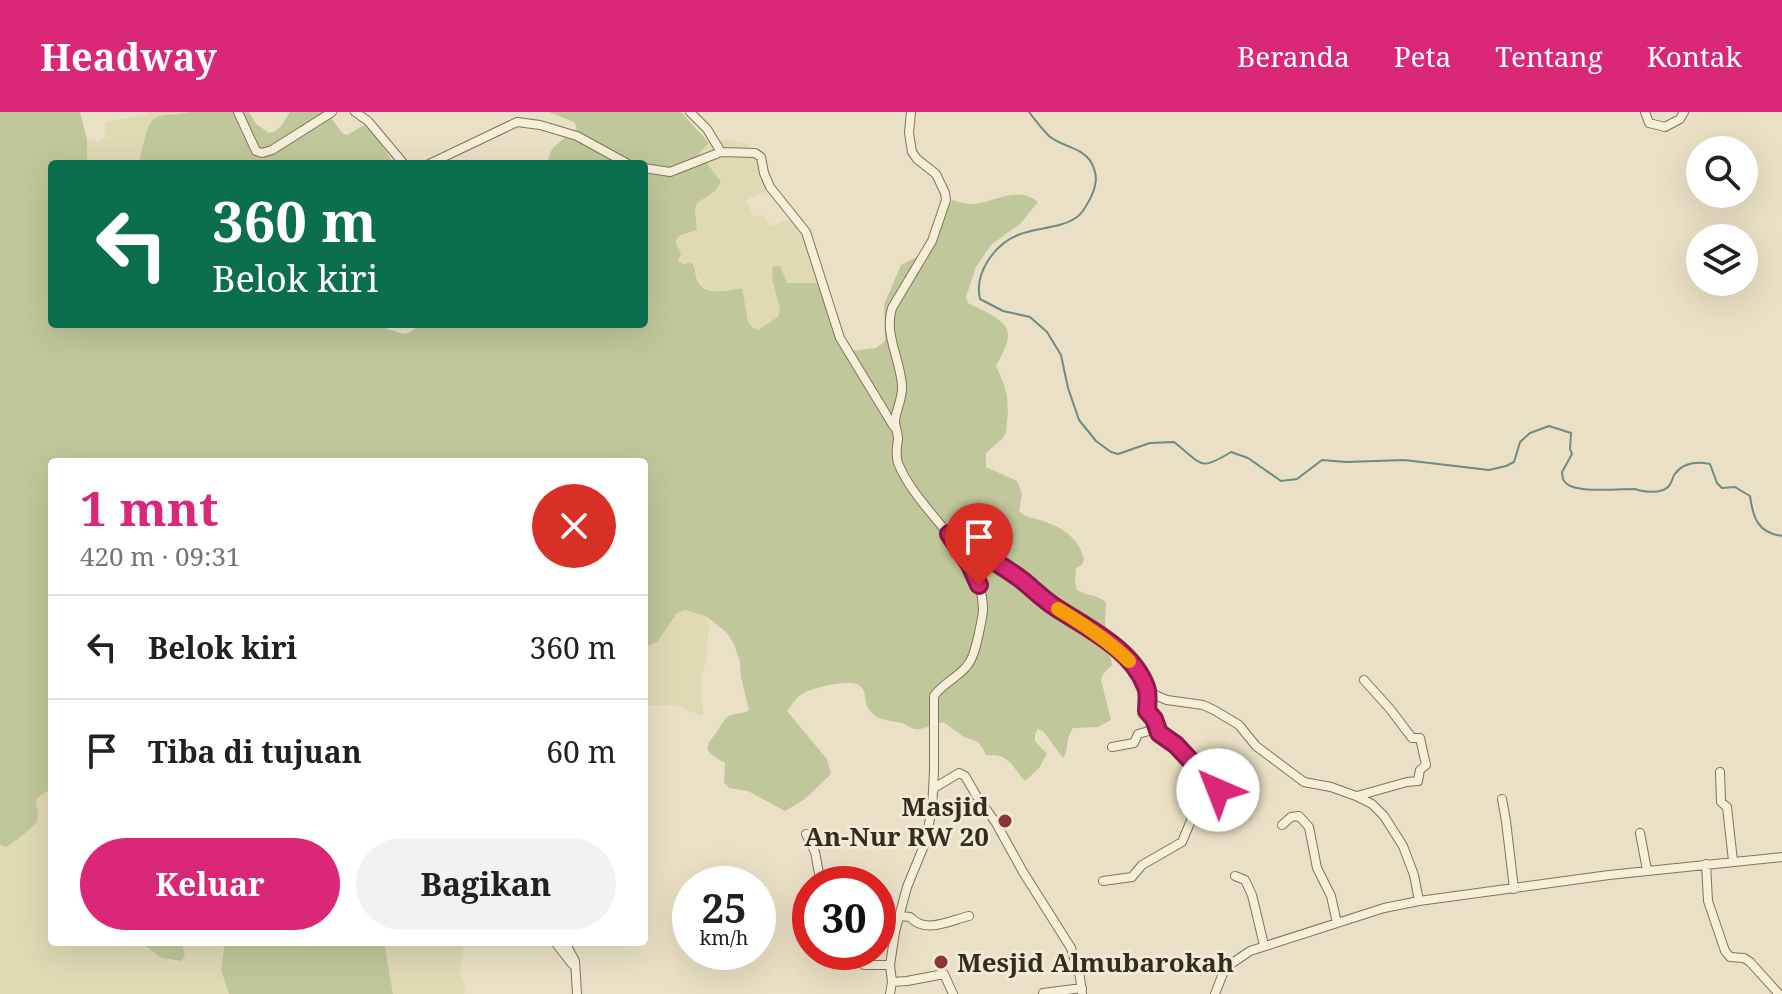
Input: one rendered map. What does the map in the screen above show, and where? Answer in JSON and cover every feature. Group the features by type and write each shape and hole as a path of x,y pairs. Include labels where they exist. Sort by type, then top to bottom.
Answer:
{"street":[{"path":"238,112 256,151 262,153 272,150 332,112"},
{"path":"355,112 368,121 401,160"},
{"path":"690,112 721,152"},
{"path":"896,929 907,887 925,843 932,809 934,696 966,667 974,652 983,609 980,589 970,565 949,534 921,504 897,461 895,420 901,401 902,381 889,318 932,241 946,200 936,174 912,152 909,133 911,112"},
{"path":"1645,112 1649,123 1665,127 1680,119 1684,112"},
{"path":"437,160 517,122 577,136 621,160"},
{"path":"648,169 670,172 721,152 755,153 761,157 770,187 806,232 840,338 896,431"},
{"path":"949,534 1002,566 1118,650 1133,665 1148,689 1161,698 1203,705 1214,710 1239,725 1256,746 1304,782 1356,796 1378,810 1395,831 1410,862 1419,901"},
{"path":"1356,796 1418,781 1420,770 1426,765 1420,738 1412,738 1364,680"},
{"path":"1148,689 1147,711 1154,719 1156,729 1176,745 1218,790"},
{"path":"1112,747 1130,745 1138,734 1156,729"},
{"path":"1720,772 1721,802 1727,807 1733,861"},
{"path":"934,788 959,773 965,776 1071,948 1082,991 1043,993"},
{"path":"1103,881 1132,877 1142,865 1182,842 1200,799 1231,784"},
{"path":"1502,799 1514,889"},
{"path":"1282,825 1291,817 1299,816 1309,827 1317,868 1331,896 1337,923"},
{"path":"1640,833 1647,870"},
{"path":"806,834 818,866"},
{"path":"1215,994 1225,968 1239,957 1264,945 1384,908 1647,870 1782,857"},
{"path":"1706,864 1708,901 1725,951 1730,957 1744,958 1750,962 1779,994"},
{"path":"1235,876 1245,880 1252,895 1264,945"},
{"path":"900,916 910,917 916,924 926,927 969,916"},
{"path":"558,946 575,968"},
{"path":"567,946 575,961 577,994"},
{"path":"890,994 891,970"},
{"path":"892,982 944,974 953,994"}],"shaded area":[{"path":"190,112 170,113 143,143 139,160 87,160 87,139 98,142 106,137 105,122 148,114"},
{"path":"726,139 747,144 759,163 769,190 746,200 754,217 763,215 770,226 792,219 804,237 817,283 787,283 780,266 772,279 780,309 778,317 758,330 748,322 741,288 716,292 703,288 696,270 678,260 674,241 691,233 697,222 697,203 714,192 699,153 709,143"},
{"path":"685,610 706,616 709,626 701,681 703,716 675,705 648,706 648,646 657,642 677,613"},
{"path":"48,791 48,946 146,946 161,958 181,961 185,956 183,946 224,946 221,970 229,994 0,994 0,845 5,847 16,841 37,821 35,803 40,795"},
{"path":"385,946 464,946 460,975 466,992 393,994"}],"green space":[{"path":"0,112 80,112 87,139 87,160 48,160 48,328 386,328 403,334 415,328 648,328 648,160 549,160 554,147 577,128 574,122 549,112 681,112 709,143 699,153 721,182 714,192 697,203 697,230 679,236 675,241 681,254 678,260 683,264 692,263 698,282 706,290 742,288 748,322 758,330 778,317 780,309 772,279 773,266 780,266 787,283 817,283 844,352 876,348 885,341 884,305 901,265 933,248 946,210 953,200 971,204 1022,195 1038,202 1021,223 991,245 976,267 966,297 968,303 1004,324 1008,335 996,366 1007,397 1006,432 986,453 986,467 1017,481 1022,494 1021,513 1059,528 1072,537 1084,559 1082,565 1076,568 1077,590 1101,598 1106,603 1105,623 1112,665 1101,680 1111,720 1098,727 1073,728 1063,758 1043,731 1038,729 1035,741 1047,754 1039,768 1025,781 1013,765 1001,756 986,755 978,742 961,735 944,722 914,729 875,715 868,708 859,685 846,683 804,693 787,711 827,759 831,774 805,799 785,811 748,791 729,788 724,782 725,763 709,752 708,745 727,718 749,710 734,644 727,633 706,616 685,610 677,613 657,642 648,646 648,458 48,458 48,791 37,799 36,823 8,846 0,845"},
{"path":"190,112 249,112 256,124 269,133 279,128 290,112 327,112 342,133 347,135 364,125 391,160 139,160 147,130 153,119"},
{"path":"146,946 183,946 185,956 181,961 161,958"},
{"path":"224,946 385,946 393,994 229,994 221,970"}],"waterway":[{"path":"1029,112 1049,136 1087,157 1095,171 1095,188 1077,217 1063,224 1018,235 1001,246 983,270 980,299 1003,311 1030,317 1047,332 1061,355 1079,420 1096,441 1111,452 1118,454 1150,443 1174,442 1201,463 1213,462 1231,452 1248,458 1281,481 1297,479 1322,460 1404,460 1489,470 1514,462 1520,442 1530,433 1549,426 1571,433 1572,454 1562,472 1564,481 1572,487 1657,492 1668,487 1674,475 1686,465 1710,464 1717,483 1722,488 1735,487 1750,496 1758,523 1767,532 1782,536"}],"slow traffic":[{"path":"1058,609 1085,625 1129,661"}],"place":[{"name":"Masjid An-Nur RW 20","path":"1005,821"},
{"name":"Mesjid Almubarokah","path":"941,962"}],"route":[{"path":"979,585 949,534 1002,566 1055,608 1085,625 1118,650 1133,665 1148,689 1147,711 1154,719 1156,729 1176,745 1218,790"}]}
